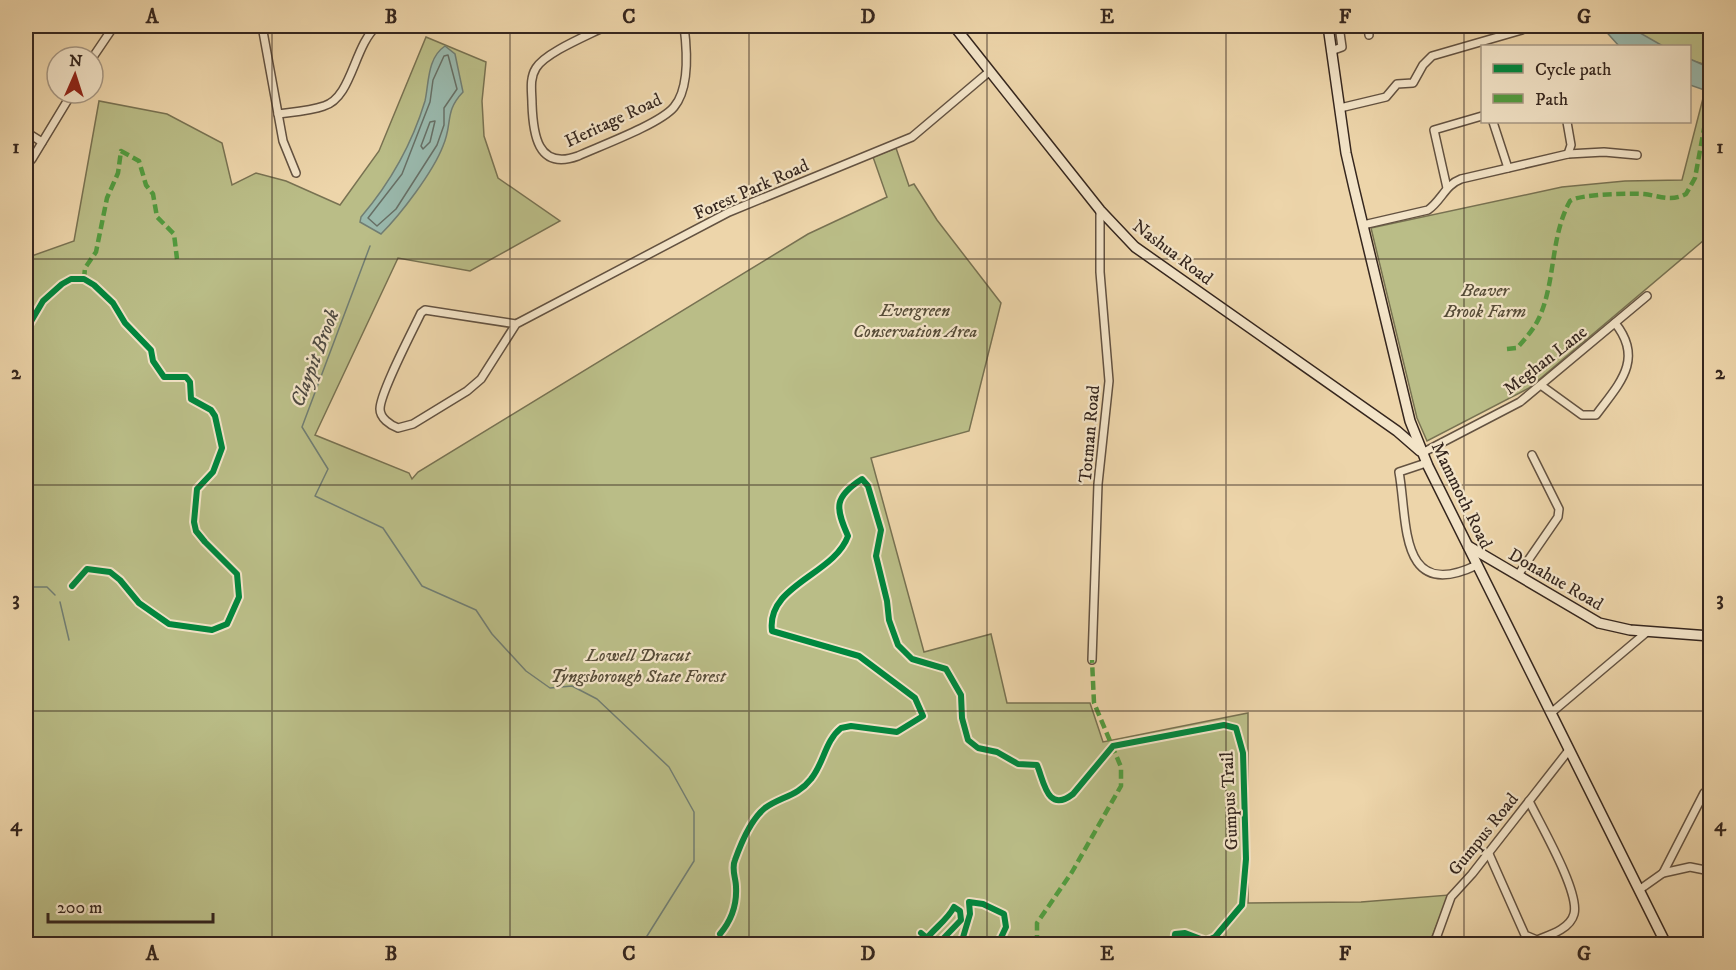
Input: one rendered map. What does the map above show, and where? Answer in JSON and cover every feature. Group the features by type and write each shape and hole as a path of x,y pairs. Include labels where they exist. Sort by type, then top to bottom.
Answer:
{"main road":[{"name":"Nashua Road","path":"954,26 1100,210 1135,247 1397,431 1422,453"},
{"name":"Mammoth Road","path":"1328,26 1346,153 1410,421 1426,463 1666,945"},
{"name":"Donahue Road","path":"1468,546 1599,623 1616,628 1710,636"},
{"name":"Donahue Road","path":"1484,579 1487,566 1492,561"}],"street":[{"path":"101,45 114,26"},
{"path":"262,26 288,159 296,173"},
{"path":"278,114 326,106 335,100 342,91 363,43 377,26"},
{"name":"Heritage Road","path":"606,26 544,59 534,71 531,83 533,132 541,148 552,156 565,159 578,156 670,111 678,102 682,88 686,51 684,26"},
{"path":"1331,51 1342,47 1339,26"},
{"path":"1368,26 1369,35"},
{"path":"1340,108 1386,97 1396,84 1413,83 1423,65 1432,56 1522,30"},
{"name":"Forest Park Road","path":"516,324 729,212 912,137 990,71"},
{"path":"26,165 65,105"},
{"path":"1446,188 1434,130 1481,116"},
{"path":"1493,123 1508,168"},
{"path":"1567,123 1571,145 1568,154"},
{"path":"26,132 42,142"},
{"path":"1363,225 1428,210 1437,204 1446,188 1461,178 1568,154 1604,152 1637,155"},
{"name":"Totman Road","path":"1092,660 1098,484 1109,398 1100,272 1100,210"},
{"name":"Meghan Lane","path":"1422,453 1520,402 1542,386 1647,296"},
{"path":"425,310 516,324 490,367 467,392 405,428 391,426 384,419 380,410 383,394 421,313 425,310"},
{"path":"1542,386 1582,415 1596,415 1626,374 1629,363 1625,339 1615,323"},
{"path":"1518,575 1558,517 1559,509 1532,456"},
{"path":"1426,463 1400,472 1411,553 1426,569 1452,576 1477,565"},
{"path":"1551,712 1582,689 1648,630"},
{"name":"Gumpus Road","path":"1434,945 1450,897 1489,854 1569,750"},
{"path":"1663,873 1704,793 1710,788"},
{"path":"1489,854 1525,935 1537,940 1565,927 1574,916 1576,897 1529,801"},
{"path":"1639,891 1663,873 1690,867 1710,871"}],"green space":[{"path":"1619,26 1692,26 1710,39 1710,66 1691,60 1691,45 1647,45"},
{"name":"Lowell Dracut Tyngsborough State Forest","path":"426,37 486,62 482,101 484,136 498,178 560,221 470,271 398,258 315,435 409,473 412,479 418,472 808,234 887,197 873,157 896,148 909,186 914,184 937,220 1001,303 969,431 871,458 924,652 991,634 1007,703 1090,703 1103,742 1248,713 1248,903 1361,902 1449,895 1429,944 26,944 26,258 74,241 98,105 105,105 105,102 167,114 222,143 232,185 256,173 286,181 340,205 379,151"},
{"name":"Beaver Brook Farm","path":"1710,71 1710,235 1529,388 1427,441 1417,418 1371,228 1562,187 1625,181 1682,180"}],"water":[{"path":"1601,26 1628,26 1661,45 1618,45"},
{"path":"445,46 455,54 463,92 453,106 446,138 432,168 407,204 381,234 360,222 361,217 391,177 407,148 425,101 432,64 439,51"},
{"path":"1691,59 1710,68 1710,92 1691,85"}],"waterway":[{"name":"Claypit Brook","path":"370,246 302,427 328,469 315,496 383,528 422,586 476,610 492,634 526,671 550,688 572,686 597,699 669,767 694,812 694,861 642,944"},
{"path":"26,587 47,587 55,595"},
{"path":"60,602 69,640"}],"marked path":[{"path":"1507,349 1517,348 1539,318 1548,289 1559,229 1570,201 1606,194 1644,194 1670,198 1686,194 1695,178 1710,96"},
{"path":"84,279 85,268 96,252 107,198 118,173 121,151 139,161 146,185 153,194 157,217 174,234 177,259"},
{"path":"1037,944 1037,923 1072,872 1121,786 1121,767 1094,703 1092,660"}],"cycle path":[{"path":"26,330 43,301 62,284 71,279 84,279 94,285 113,303 125,323 151,350 153,361 164,377 186,377 190,382 191,399 211,410 215,416 222,448 213,472 197,489 194,522 196,531 205,542 237,574 239,597 227,624 212,630 169,624 139,603 120,580 110,572 87,569 72,586"},
{"name":"Gumpus Trail","path":"720,934 734,906 736,894 734,863 747,832 760,813 771,804 806,785 815,773 831,739 841,728 851,726 897,732 923,716 915,698 859,656 772,631 773,615 779,602 829,561 848,536 839,510 840,503 846,491 862,479 868,486 881,530 876,556 887,601 889,620 898,645 912,659 946,669 961,695 962,718 968,740 978,748 997,752 1018,764 1037,765 1052,798 1064,799 1073,794 1113,746 1224,725 1236,728 1243,753 1246,859 1242,905 1215,937 1206,941 1185,933 1175,934 1174,944"},
{"path":"961,944 970,914 969,902 983,904 1004,914 1006,927 998,944"},
{"path":"921,933 927,938 954,907 960,911 961,920 938,944"}],"park label":[{"name":"Evergreen Conservation Area","path":"915,320"}]}
